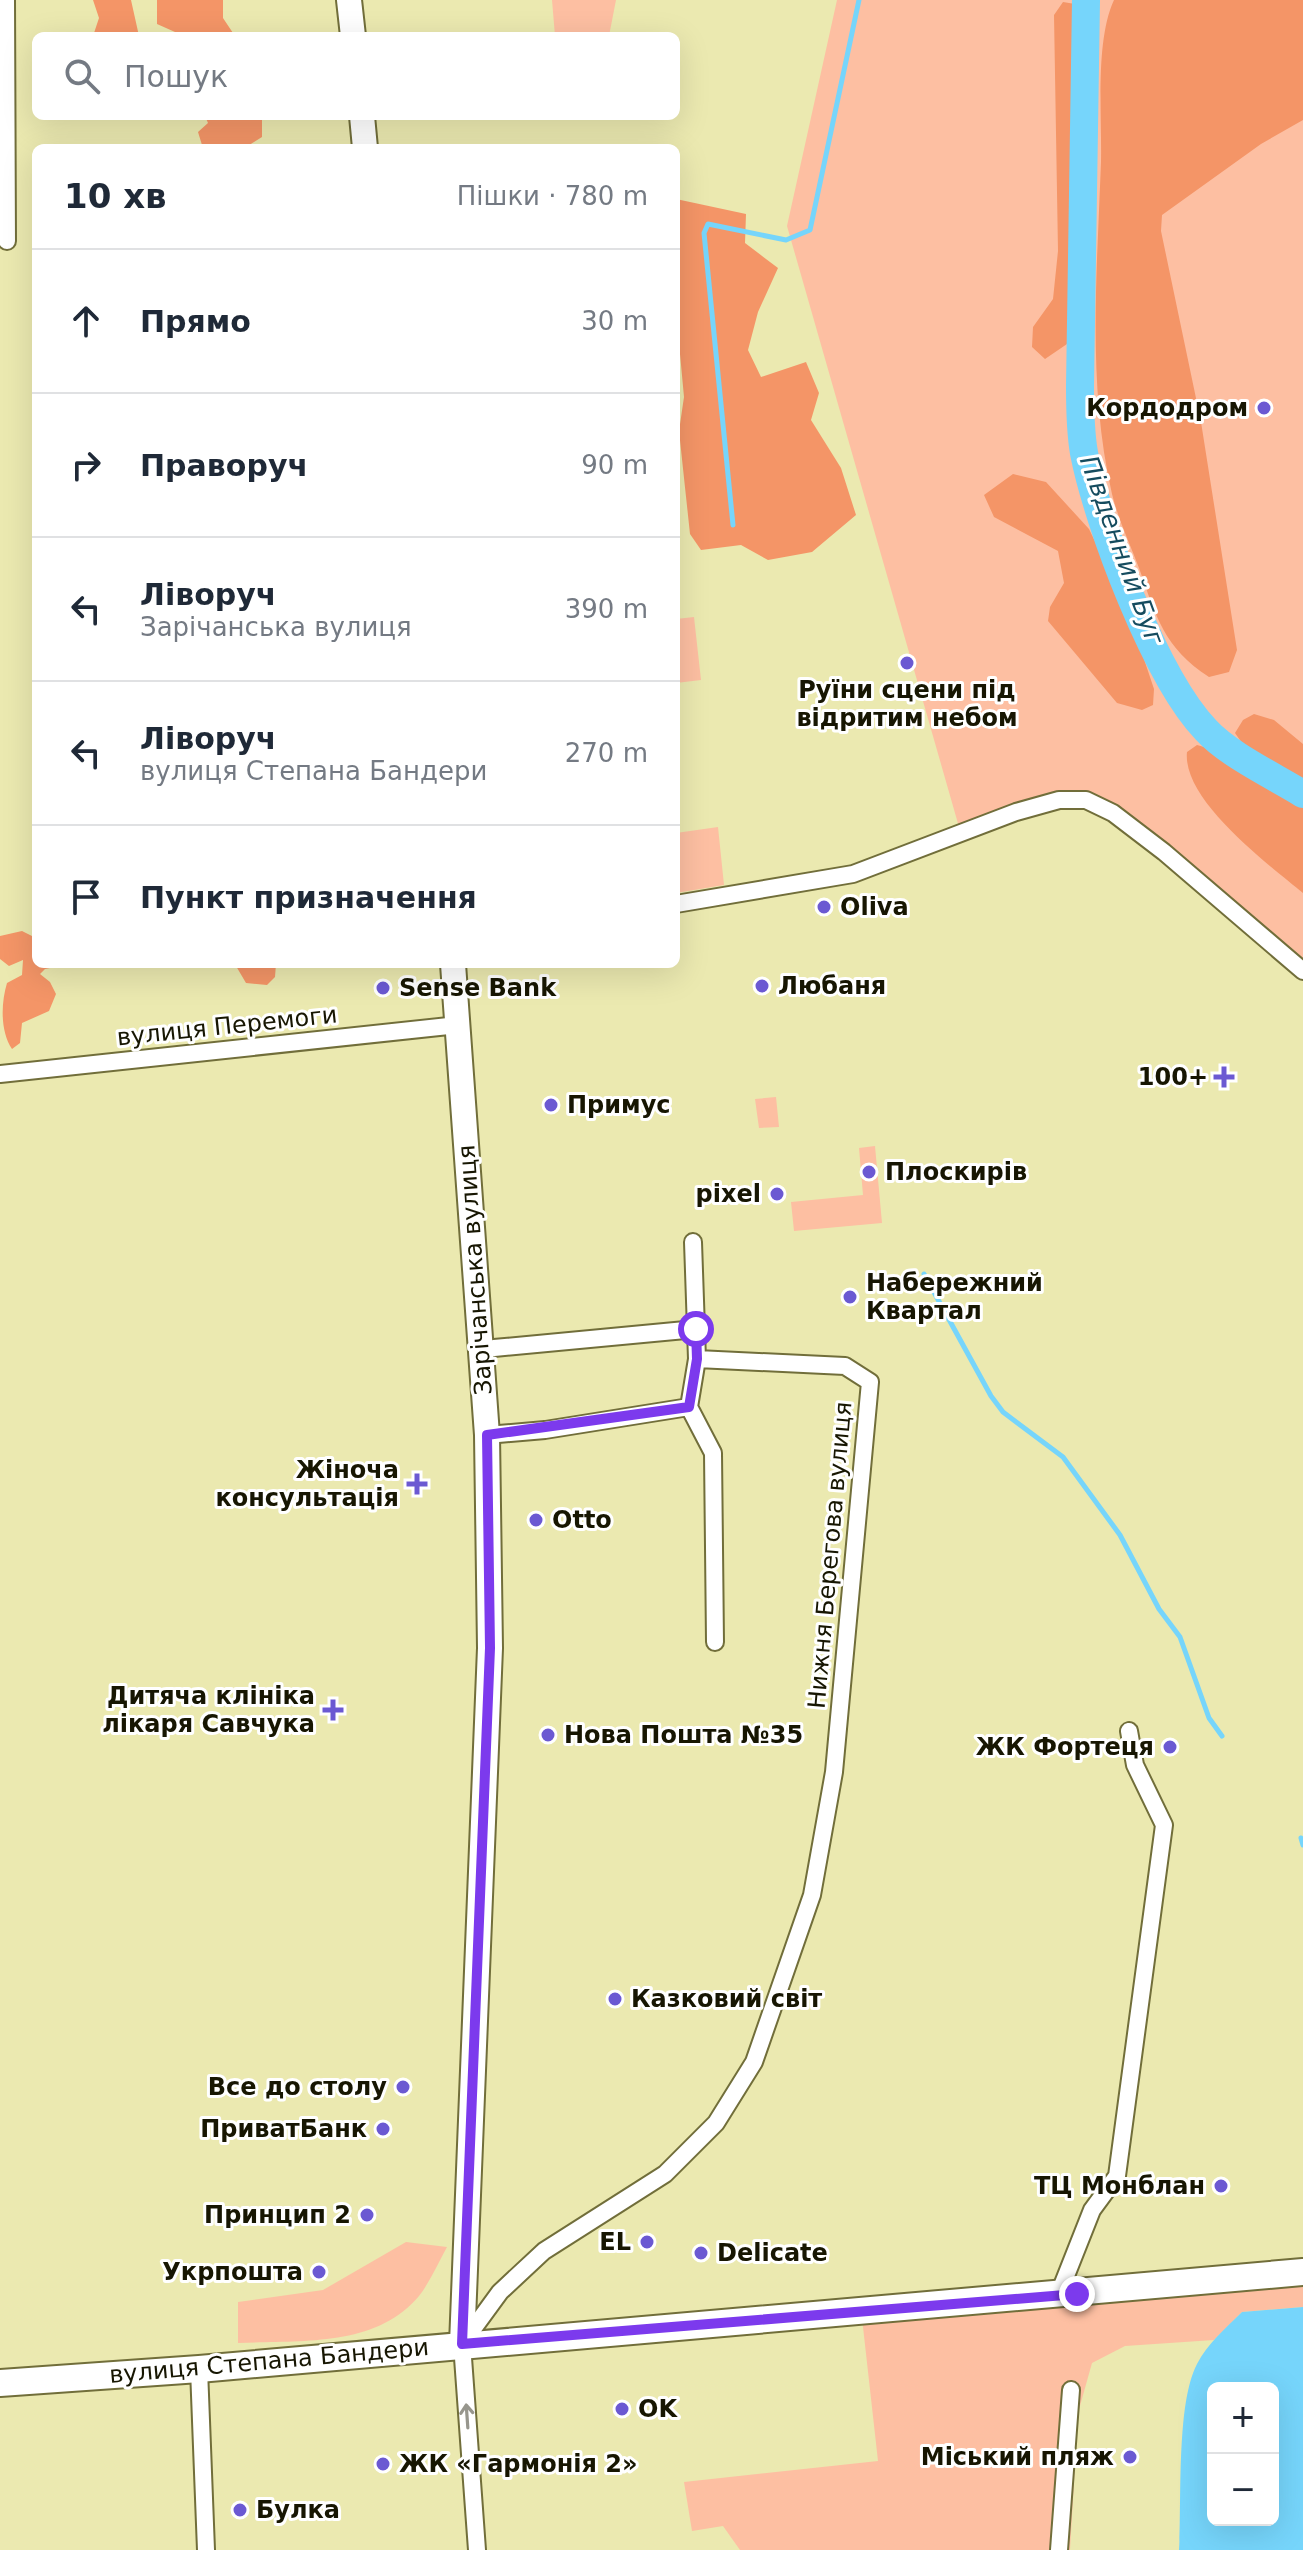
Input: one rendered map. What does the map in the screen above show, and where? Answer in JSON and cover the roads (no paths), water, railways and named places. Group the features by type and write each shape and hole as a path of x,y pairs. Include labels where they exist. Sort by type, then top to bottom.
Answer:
{"main road":[{"name":"вулиця Степана Бандери","path":"0,2383 1058,2296 1303,2272"}],"street":[{"path":"6,0 7,241"},
{"path":"349,0 353,32"},
{"path":"362,120 365,144"},
{"path":"680,903 853,874 1016,812 1059,800 1086,800 1113,813 1164,852 1303,971"},
{"name":"Зарічанська вулиця","path":"453,968 487,1435 490,1648 462,2344"},
{"name":"вулиця Перемоги","path":"0,1074 458,1025"},
{"path":"693,1242 697,1359 689,1407 713,1453 715,1642"},
{"path":"494,1348 696,1329"},
{"name":"Нижня Берегова вулиця","path":"462,2344 500,2292 544,2251 665,2174 716,2123 754,2062 812,1895 834,1772 870,1382 845,1366 697,1359"},
{"path":"487,1435 689,1407"},
{"path":"1058,2296 1092,2210 1117,2176 1164,1825 1135,1765 1129,1731"},
{"path":"462,2344 477,2550"},
{"path":"199,2369 206,2550"},
{"path":"1059,2550 1071,2390"}],"water":[{"path":"1303,2307 1303,2550 1179,2550 1181,2454 1186,2403 1197,2364 1217,2336 1242,2312"}],"waterway":[{"path":"733,525 704,233 708,224 786,240 810,230 859,0"},
{"name":"Південний Буг","path":"1086,0 1080,403 1083,444 1091,483 1132,599 1168,675 1187,706 1206,730 1227,748 1303,794"},
{"path":"924,1274 991,1396 1003,1412 1063,1457 1120,1535 1159,1609 1180,1637 1209,1718 1222,1736"},
{"path":"1301,1838 1303,1845"}],"place":[{"name":"Кордодром","path":"1264,408"},
{"name":"Руїни сцени під відритим небом","path":"907,663"},
{"name":"Oliva","path":"824,907"},
{"name":"Любаня","path":"762,986"},
{"name":"Sense Bank","path":"383,988"},
{"name":"100+","path":"1224,1077"},
{"name":"Примус","path":"551,1105"},
{"name":"Плоскирів","path":"869,1172"},
{"name":"pixel","path":"777,1194"},
{"name":"Набережний Квартал","path":"850,1297"},
{"name":"Жіноча консультація","path":"417,1484"},
{"name":"Otto","path":"536,1520"},
{"name":"Дитяча клініка лікаря Савчука","path":"333,1710"},
{"name":"Нова Пошта №35","path":"548,1735"},
{"name":"ЖК Фортеця","path":"1170,1747"},
{"name":"Казковий світ","path":"615,1999"},
{"name":"Все до столу","path":"403,2087"},
{"name":"ПриватБанк","path":"383,2129"},
{"name":"ТЦ Монблан","path":"1221,2186"},
{"name":"Принцип 2","path":"367,2215"},
{"name":"EL","path":"647,2242"},
{"name":"Delicate","path":"701,2253"},
{"name":"Укрпошта","path":"319,2272"},
{"name":"OK","path":"622,2409"},
{"name":"Міський пляж","path":"1130,2457"},
{"name":"ЖК «Гармонія 2»","path":"383,2464"},
{"name":"Булка","path":"240,2510"}]}
